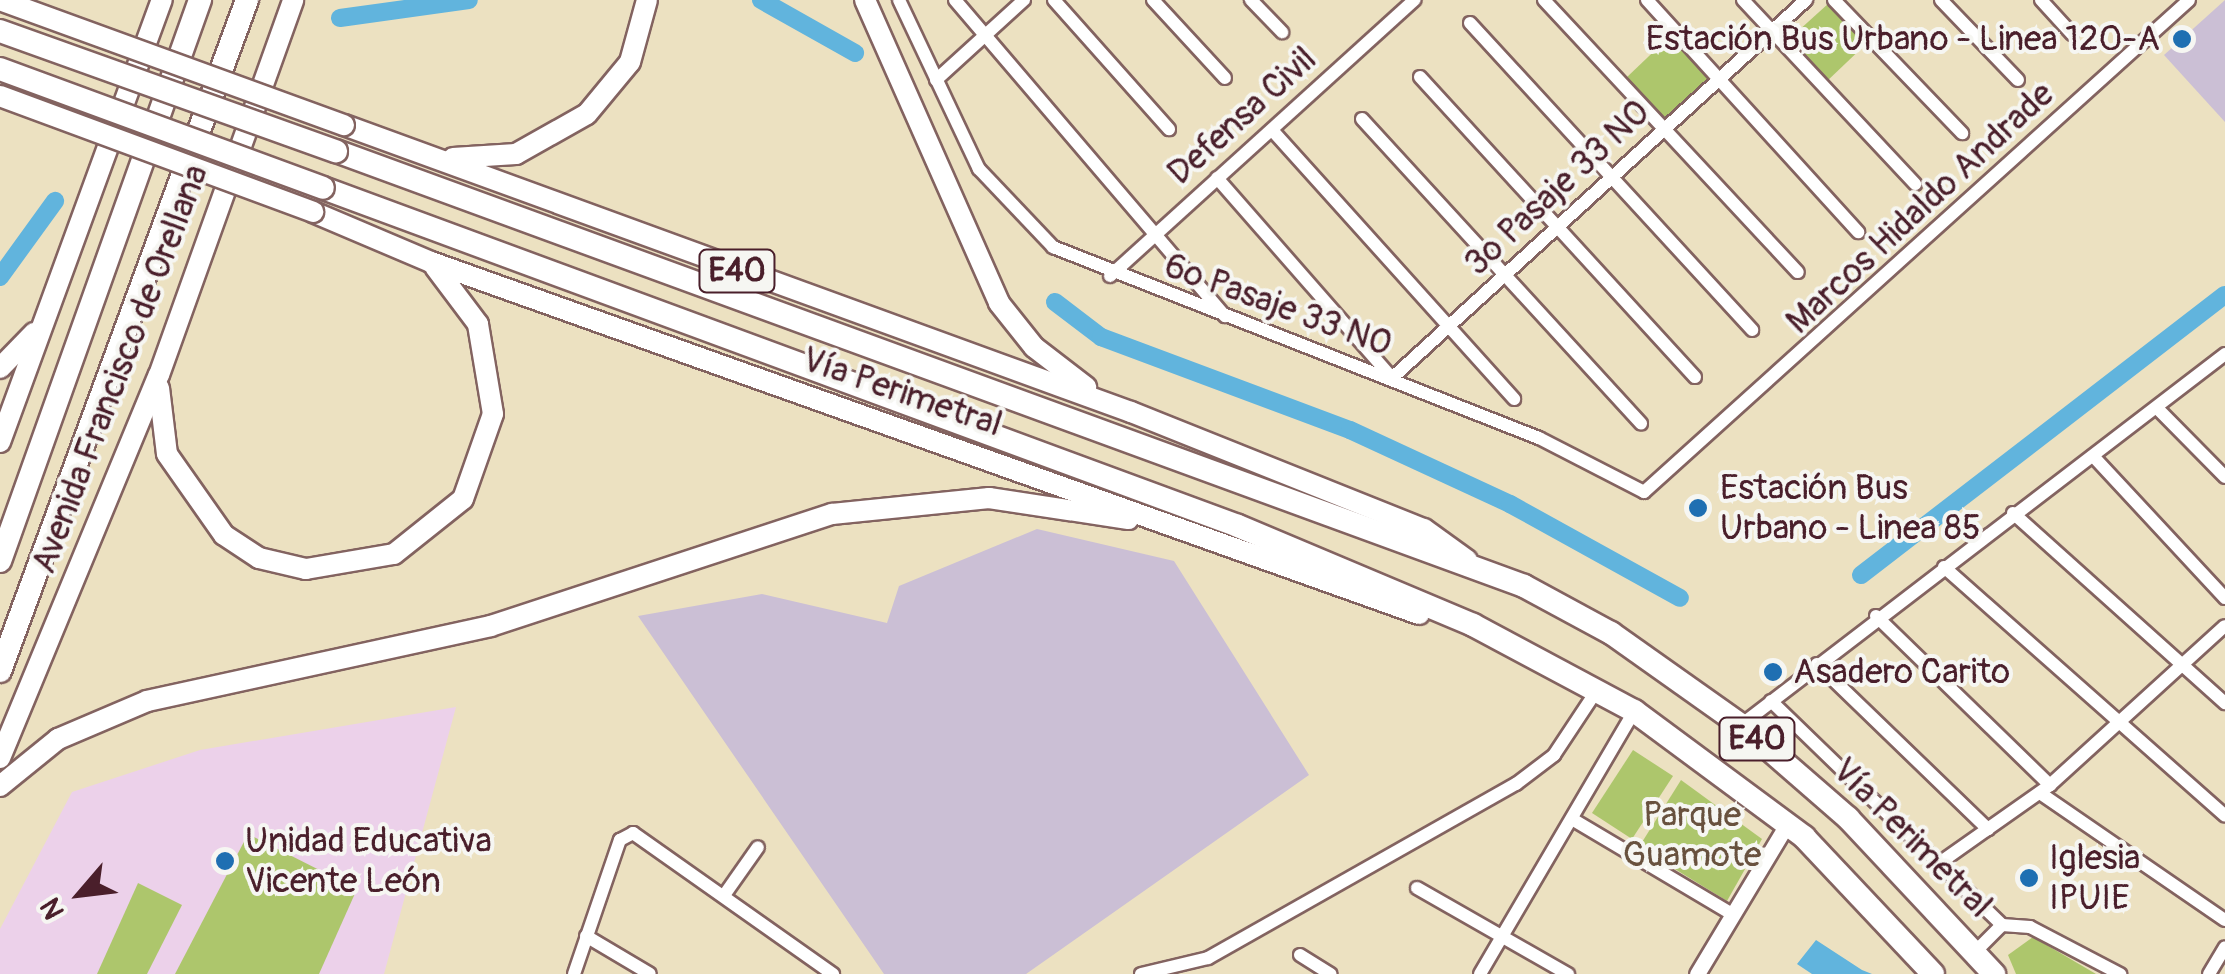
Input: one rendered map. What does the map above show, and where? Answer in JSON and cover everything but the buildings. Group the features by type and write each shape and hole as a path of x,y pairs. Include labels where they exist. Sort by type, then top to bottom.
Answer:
{"highway":[{"name":"Avenida Francisco de Orellana","path":"0,561 200,0"},
{"name":"Avenida Francisco de Orellana","path":"0,671 246,0"},
{"name":"Vía Perimetral","path":"0,31 1473,564 1611,633 1741,726 1848,818 1994,974"},
{"name":"Vía Perimetral","path":"0,69 1238,526 1473,625 1634,711 1787,824 1933,974"}],"main road":[{"name":"Vía Perimetral","path":"0,0 1132,412 1424,529 1473,564"},
{"path":"0,442 162,0"},
{"name":"Avenida Francisco de Orellana","path":"0,758 159,376 293,0"},
{"path":"433,157 516,154 571,126 619,80 647,0"},
{"path":"864,0 999,303 1050,362 1132,412"},
{"name":"Vía Perimetral","path":"0,96 313,212 431,262 1434,620 1473,625"},
{"path":"159,376 167,454 224,536 259,558 306,569 394,554 462,499 494,414 478,324 431,262"},
{"path":"0,368 44,320"},
{"path":"0,786 58,739 147,701 491,626 832,514 988,498 1178,526"}],"street":[{"name":"6º Pasaje 33 NO","path":"900,0 979,169 1012,211 1110,276 1392,378 1644,492 1735,419"},
{"path":"955,0 1159,230 1227,318"},
{"path":"936,80 1024,0"},
{"path":"1054,0 1169,129"},
{"path":"1154,0 1225,78"},
{"path":"1251,0 1282,32"},
{"name":"Defensa Civil","path":"1110,276 1414,0"},
{"path":"1544,0 1798,272"},
{"path":"1647,0 1858,232"},
{"path":"1743,0 1914,184"},
{"name":"3º Pasaje 33 NO","path":"1392,378 1806,0"},
{"path":"1834,0 1962,133"},
{"path":"1941,0 2018,80"},
{"path":"2040,0 2072,34"},
{"name":"Marcos Hidaldo Andrade","path":"1735,419 2189,0"},
{"path":"1470,24 1752,330"},
{"path":"1420,77 1552,232 1695,377"},
{"path":"1362,119 1507,272 1641,424"},
{"path":"1272,130 1514,399"},
{"path":"1217,178 1392,378"},
{"path":"1741,726 1876,616 2223,358"},
{"path":"2157,408 2225,477"},
{"path":"2093,456 2225,598"},
{"path":"2012,513 2225,704"},
{"path":"1944,567 2112,724 2225,816"},
{"path":"1876,616 2045,789 2225,920"},
{"path":"1938,864 2045,789 2112,724 2225,626"},
{"path":"1817,664 1988,829"},
{"path":"1141,974 1208,958 1516,784 1554,755 1597,690"},
{"path":"1772,701 2002,925 2042,930 2120,974"},
{"path":"1480,974 1634,711"},
{"path":"1572,819 1734,915"},
{"path":"1697,974 1787,824"},
{"path":"574,974 620,840 633,833 725,894 833,974"},
{"path":"725,894 758,847"},
{"path":"1416,888 1568,974"},
{"path":"1976,951 2002,925"},
{"path":"586,936 650,974"},
{"path":"2209,974 2225,947"},
{"path":"1300,955 1330,974"}],"shaded area":[{"path":"2225,0 2225,122 2164,55"},
{"path":"1037,529 1174,561 1309,775 1026,974 884,974 638,616 762,594 887,623 899,586"},
{"name":"Unidad Educativa Vicente León","path":"456,707 384,974 0,974 0,929 72,792 200,750"}],"green space":[{"path":"1829,3 1867,43 1825,83 1787,41"},
{"path":"1669,37 1712,82 1667,122 1626,78"},
{"path":"1633,750 1673,776 1632,839 1592,813"},
{"name":"Parque Guamote","path":"1681,780 1762,839 1727,901 1639,847"},
{"path":"248,834 357,889 319,974 175,974"},
{"path":"138,883 182,905 147,974 97,974"},
{"path":"2033,937 2096,974 2016,974 2008,955"}],"water":[{"path":"1816,940 1872,974 1812,974 1797,964"}],"waterway":[{"path":"340,18 469,0"},
{"path":"761,0 855,53"},
{"path":"0,277 55,201"},
{"path":"1861,575 2225,295"},
{"path":"1055,302 1101,337 1350,430 1510,504 1680,598"}],"place":[{"name":"Estación Bus Urbano - Linea 120-A","path":"2182,39"},
{"name":"Estación Bus Urbano - Linea 85","path":"1698,508"},
{"name":"Asadero Carito","path":"1773,672"},
{"name":"Unidad Educativa Vicente León","path":"225,861"},
{"name":"Iglesia IPUIE","path":"2029,878"}]}
